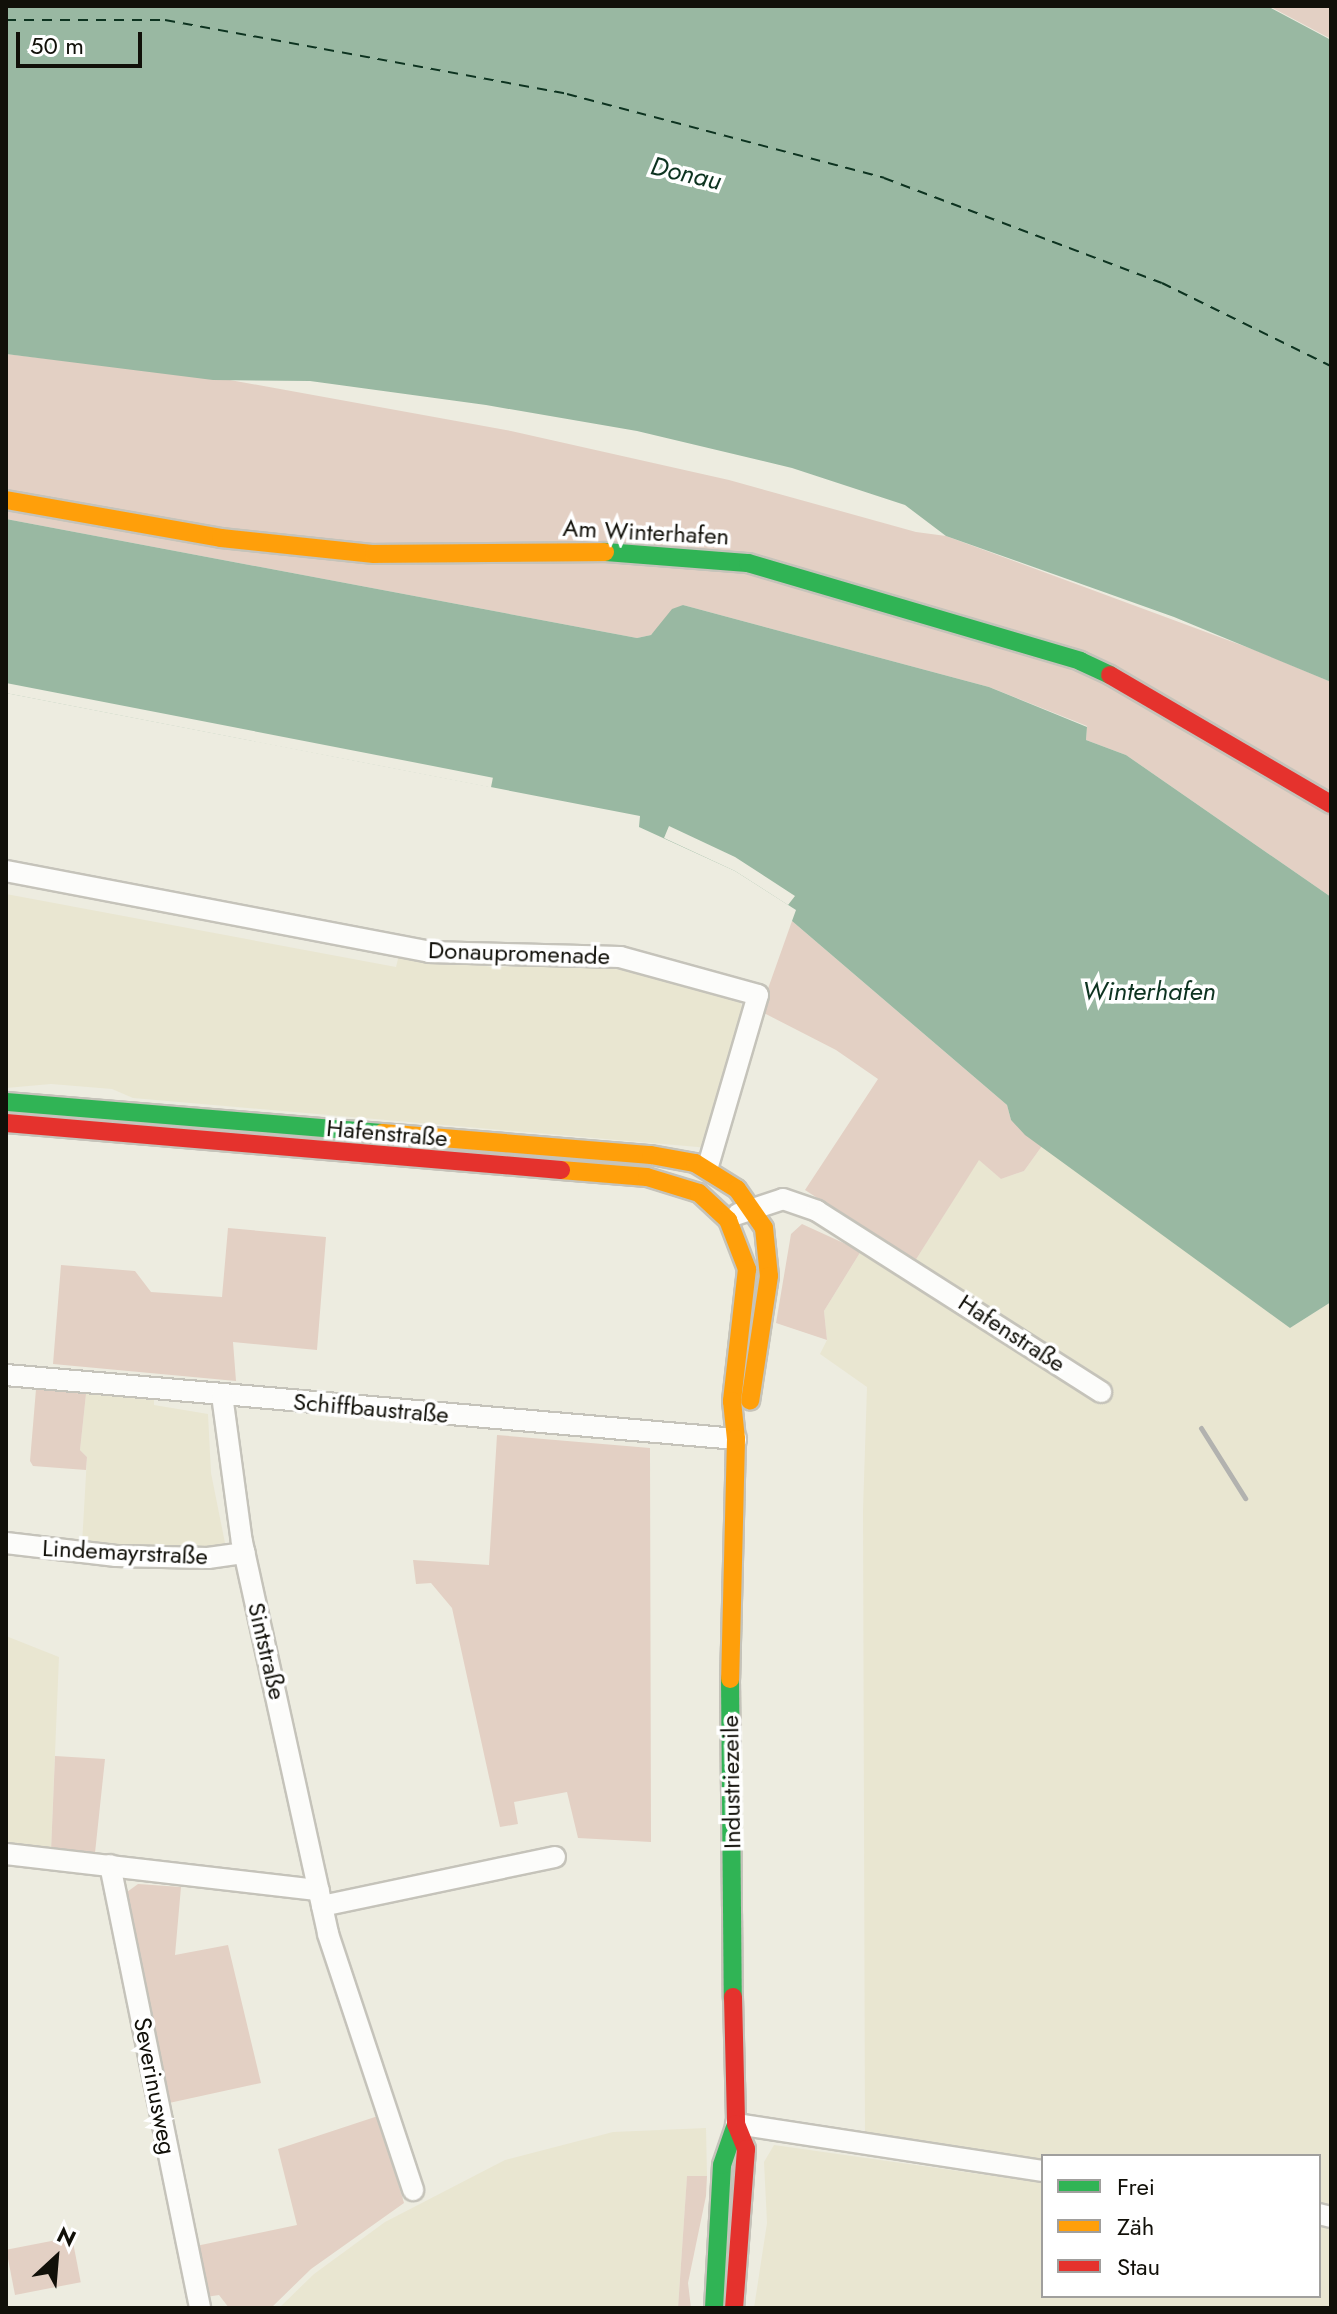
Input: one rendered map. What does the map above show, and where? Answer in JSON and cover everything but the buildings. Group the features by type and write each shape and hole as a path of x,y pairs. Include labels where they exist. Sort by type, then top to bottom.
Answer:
{"main road":[{"name":"Am Winterhafen","path":"6,500 221,538 374,554 563,550 681,554 748,563 1080,661 1151,695 1331,804"},
{"name":"Hafenstraße","path":"6,1102 651,1155 707,1169 752,1206"},
{"name":"Hafenstraße","path":"6,1123 647,1177 699,1193 728,1220 747,1269 732,1401 736,1439"},
{"path":"736,1439 750,1404 769,1276 764,1228 752,1206"},
{"name":"Industriezeile","path":"714,2308 722,2165 736,2124 730,1660 736,1439"},
{"name":"Industriezeile","path":"734,2308 746,2149 736,2124"}],"street":[{"name":"Donaupromenade","path":"6,871 429,952 620,957 758,995 707,1169"},
{"name":"Hafenstraße","path":"728,1220 752,1206 789,1200 841,1223 1101,1392"},
{"name":"Schiffbaustraße","path":"6,1375 736,1439"},
{"name":"Sintstraße","path":"222,1395 245,1553 320,1898 413,2190"},
{"name":"Lindemayrstraße","path":"6,1543 110,1556 208,1558 245,1553"},
{"path":"6,1854 110,1865 320,1898 555,1857"},
{"name":"Severinusweg","path":"110,1865 200,2308"},
{"path":"736,2124 1041,2171"}],"shaded area":[{"path":"1269,6 1331,6 1331,39"},
{"path":"6,354 219,378 511,431 729,480 916,532 946,536 1260,652 1331,682 1331,897 1126,755 1086,740 1087,726 989,687 683,605 651,635 637,638 6,519"},
{"path":"6,894 396,967 399,955 493,967 580,964 663,976 738,999 744,1009 709,1148 133,1098 112,1089 51,1084 6,1088"},
{"path":"792,921 1007,1105 1011,1120 1042,1146 1024,1171 1001,1179 979,1160 915,1261 805,1190 878,1079 836,1050 760,1011"},
{"path":"1042,1146 1290,1328 1331,1302 1331,2206 1321,2204 1321,2154 1041,2154 1041,2166 865,2138 863,1510 867,1387 820,1354 827,1340 824,1311 861,1251 1098,1404 1109,1386 915,1261 979,1159 1001,1179 1024,1171"},
{"path":"802,1224 861,1251 824,1311 827,1340 776,1323 791,1234"},
{"path":"228,1228 326,1237 317,1350 233,1342 236,1381 53,1364 61,1265 135,1271 151,1292 222,1297"},
{"path":"36,1389 86,1394 80,1450 87,1457 86,1470 33,1466 30,1461"},
{"path":"86,1394 154,1400 154,1405 208,1414 211,1473 225,1543 206,1549 82,1544 87,1457 80,1450"},
{"path":"497,1435 650,1448 651,1842 578,1838 567,1792 514,1802 518,1824 500,1827 452,1608 431,1583 416,1584 413,1560 489,1565"},
{"path":"6,1636 59,1657 51,1851 6,1846"},
{"path":"55,1756 105,1759 95,1853 89,1856 51,1851"},
{"path":"138,1884 181,1887 175,1955 228,1945 261,2083 169,2103 127,1892"},
{"path":"378,2116 404,2203 311,2269 271,2308 229,2308 219,2295 206,2297 196,2246 297,2225 278,2149"},
{"path":"706,2128 707,2176 687,2177 678,2308 279,2308 314,2274 385,2222 505,2160 613,2132"},
{"path":"774,2145 1041,2183 1041,2298 1321,2298 1321,2226 1331,2228 1331,2308 754,2308 767,2223 764,2162"},
{"path":"687,2176 707,2176 706,2196 688,2283 691,2308 678,2308"},
{"path":"72,2237 81,2282 15,2295 6,2250"}],"water":[{"name":"Donau","path":"6,6 1267,6 1331,40 1331,682 1174,617 946,536 905,505 792,468 637,431 486,405 310,381 213,380 6,354"},
{"name":"Winterhafen","path":"6,519 637,638 651,635 672,609 683,605 989,687 1087,727 1086,740 1126,755 1331,897 1331,1302 1290,1328 1025,1135 1011,1120 1007,1105 792,921 796,910 735,871 639,827 640,816 6,693"}],"pier":[{"path":"6,683 493,778 491,787 6,693"},
{"path":"669,826 735,857 795,896 788,905 735,871 664,838"}],"ferry route":[{"path":"6,20 165,20 567,94 884,178 1162,283 1331,366"}],"railway":[{"path":"1201,1428 1245,1498"}],"traffic: fast":[{"path":"605,552 748,563 1080,661 1110,675"},
{"path":"6,1102 382,1133"},
{"path":"730,1679 733,1997"},
{"path":"714,2308 722,2165 736,2124"}],"traffic: slow":[{"path":"6,500 221,538 374,554 605,552"},
{"path":"382,1133 651,1155 695,1163 737,1189 764,1228 769,1276 750,1401"},
{"path":"561,1170 647,1177 699,1193 728,1220 747,1269 732,1401 736,1439 730,1679"}],"traffic: jam":[{"path":"1110,675 1331,804"},
{"path":"6,1123 561,1170"},
{"path":"733,1997 736,2124 746,2149 734,2308"}]}
